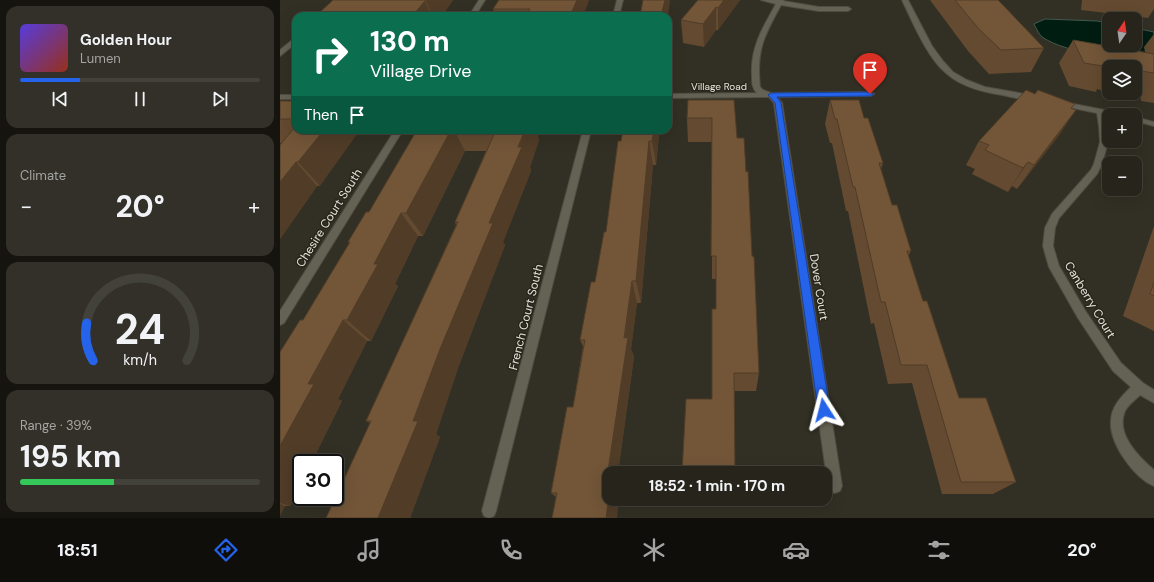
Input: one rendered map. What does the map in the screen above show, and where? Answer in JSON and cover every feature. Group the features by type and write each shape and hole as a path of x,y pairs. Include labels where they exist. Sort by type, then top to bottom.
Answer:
{"street":[{"path":"474,12 482,0"},
{"path":"617,12 620,0"},
{"path":"764,0 780,1 819,9 848,9"},
{"path":"905,0 932,49 946,69 955,77 985,89 1038,99"},
{"path":"771,95 760,92 756,88 754,69 755,52 760,36 780,1"},
{"path":"280,54 292,43"},
{"name":"Village Road","path":"672,96 870,94"},
{"name":"Dover Court","path":"771,95 778,103 836,486"},
{"path":"280,98 292,97"},
{"path":"1054,102 1100,111"},
{"name":"Canberry Court","path":"1100,111 1105,129 1104,147 1098,165 1094,172 1055,216 1050,228 1048,246 1054,266 1082,316 1117,366 1139,387 1154,397"},
{"path":"1142,121 1154,124"},
{"name":"Chesire Court South","path":"280,320 396,134"},
{"name":"French Court South","path":"489,511 586,134"},
{"path":"1139,387 1119,410 1117,427 1123,446 1134,462 1154,479"}],"shaded area":[{"path":"1045,19 1102,22 1102,52 1142,52 1142,29 1154,32 1154,62 1081,52 1066,48 1042,37 1034,24"}],"building":[{"path":"333,0 427,0 415,12 320,12"},
{"path":"499,0 577,0 572,12 529,12 530,9 493,9"},
{"path":"643,0 665,0 662,12 641,12"},
{"path":"698,0 724,0 718,8 716,7 703,24 681,20"},
{"path":"955,0 998,0 1044,48 1001,50 978,28"},
{"path":"1073,40 1102,45 1102,52 1142,52 1154,54 1154,73 1142,71 1142,60 1102,60 1102,66 1084,63"},
{"path":"1026,90 1035,94 1038,90 1075,104 1071,108 1076,110 1034,165 1028,162 1023,168 985,150 989,145 979,141"},
{"path":"688,100 734,100 737,138 744,138 746,172 748,171 752,256 754,257 759,373 734,373 735,466 682,466 686,399 712,399 712,309 716,309 716,256 711,256 712,118 687,118"},
{"path":"830,100 859,100 864,118 868,118 883,163 879,163 892,205 897,205 911,251 907,251 923,301 927,301 959,398 986,398 1016,482 961,482 927,365 901,365 885,302 881,302 855,187 853,187 837,119 835,119"},
{"path":"280,101 292,101 292,119 280,119"},
{"path":"292,131 292,134 321,134 280,182 280,145"},
{"path":"415,134 449,134 406,213 401,213 374,264 378,264 347,320 343,320 308,384 314,384 280,446 280,352 300,320 303,320 350,242 348,242 366,212 369,212"},
{"path":"494,134 523,134 518,147 522,147 489,223 493,223 440,349 413,421 418,421 378,518 326,518 332,506 344,506 344,479 371,421 366,421 458,222 455,222"},
{"path":"622,134 653,134 652,141 649,141 636,281 632,281 624,338 628,337 609,466 602,466 602,506 608,506 606,518 552,518 557,493 551,493 567,407 573,407 585,340 580,340 591,282 595,282 604,232 606,232 618,141 621,141"},
{"path":"1154,282 1154,296 1150,294"}],"route":[{"path":"824,410 778,103 771,95 870,94"}]}
